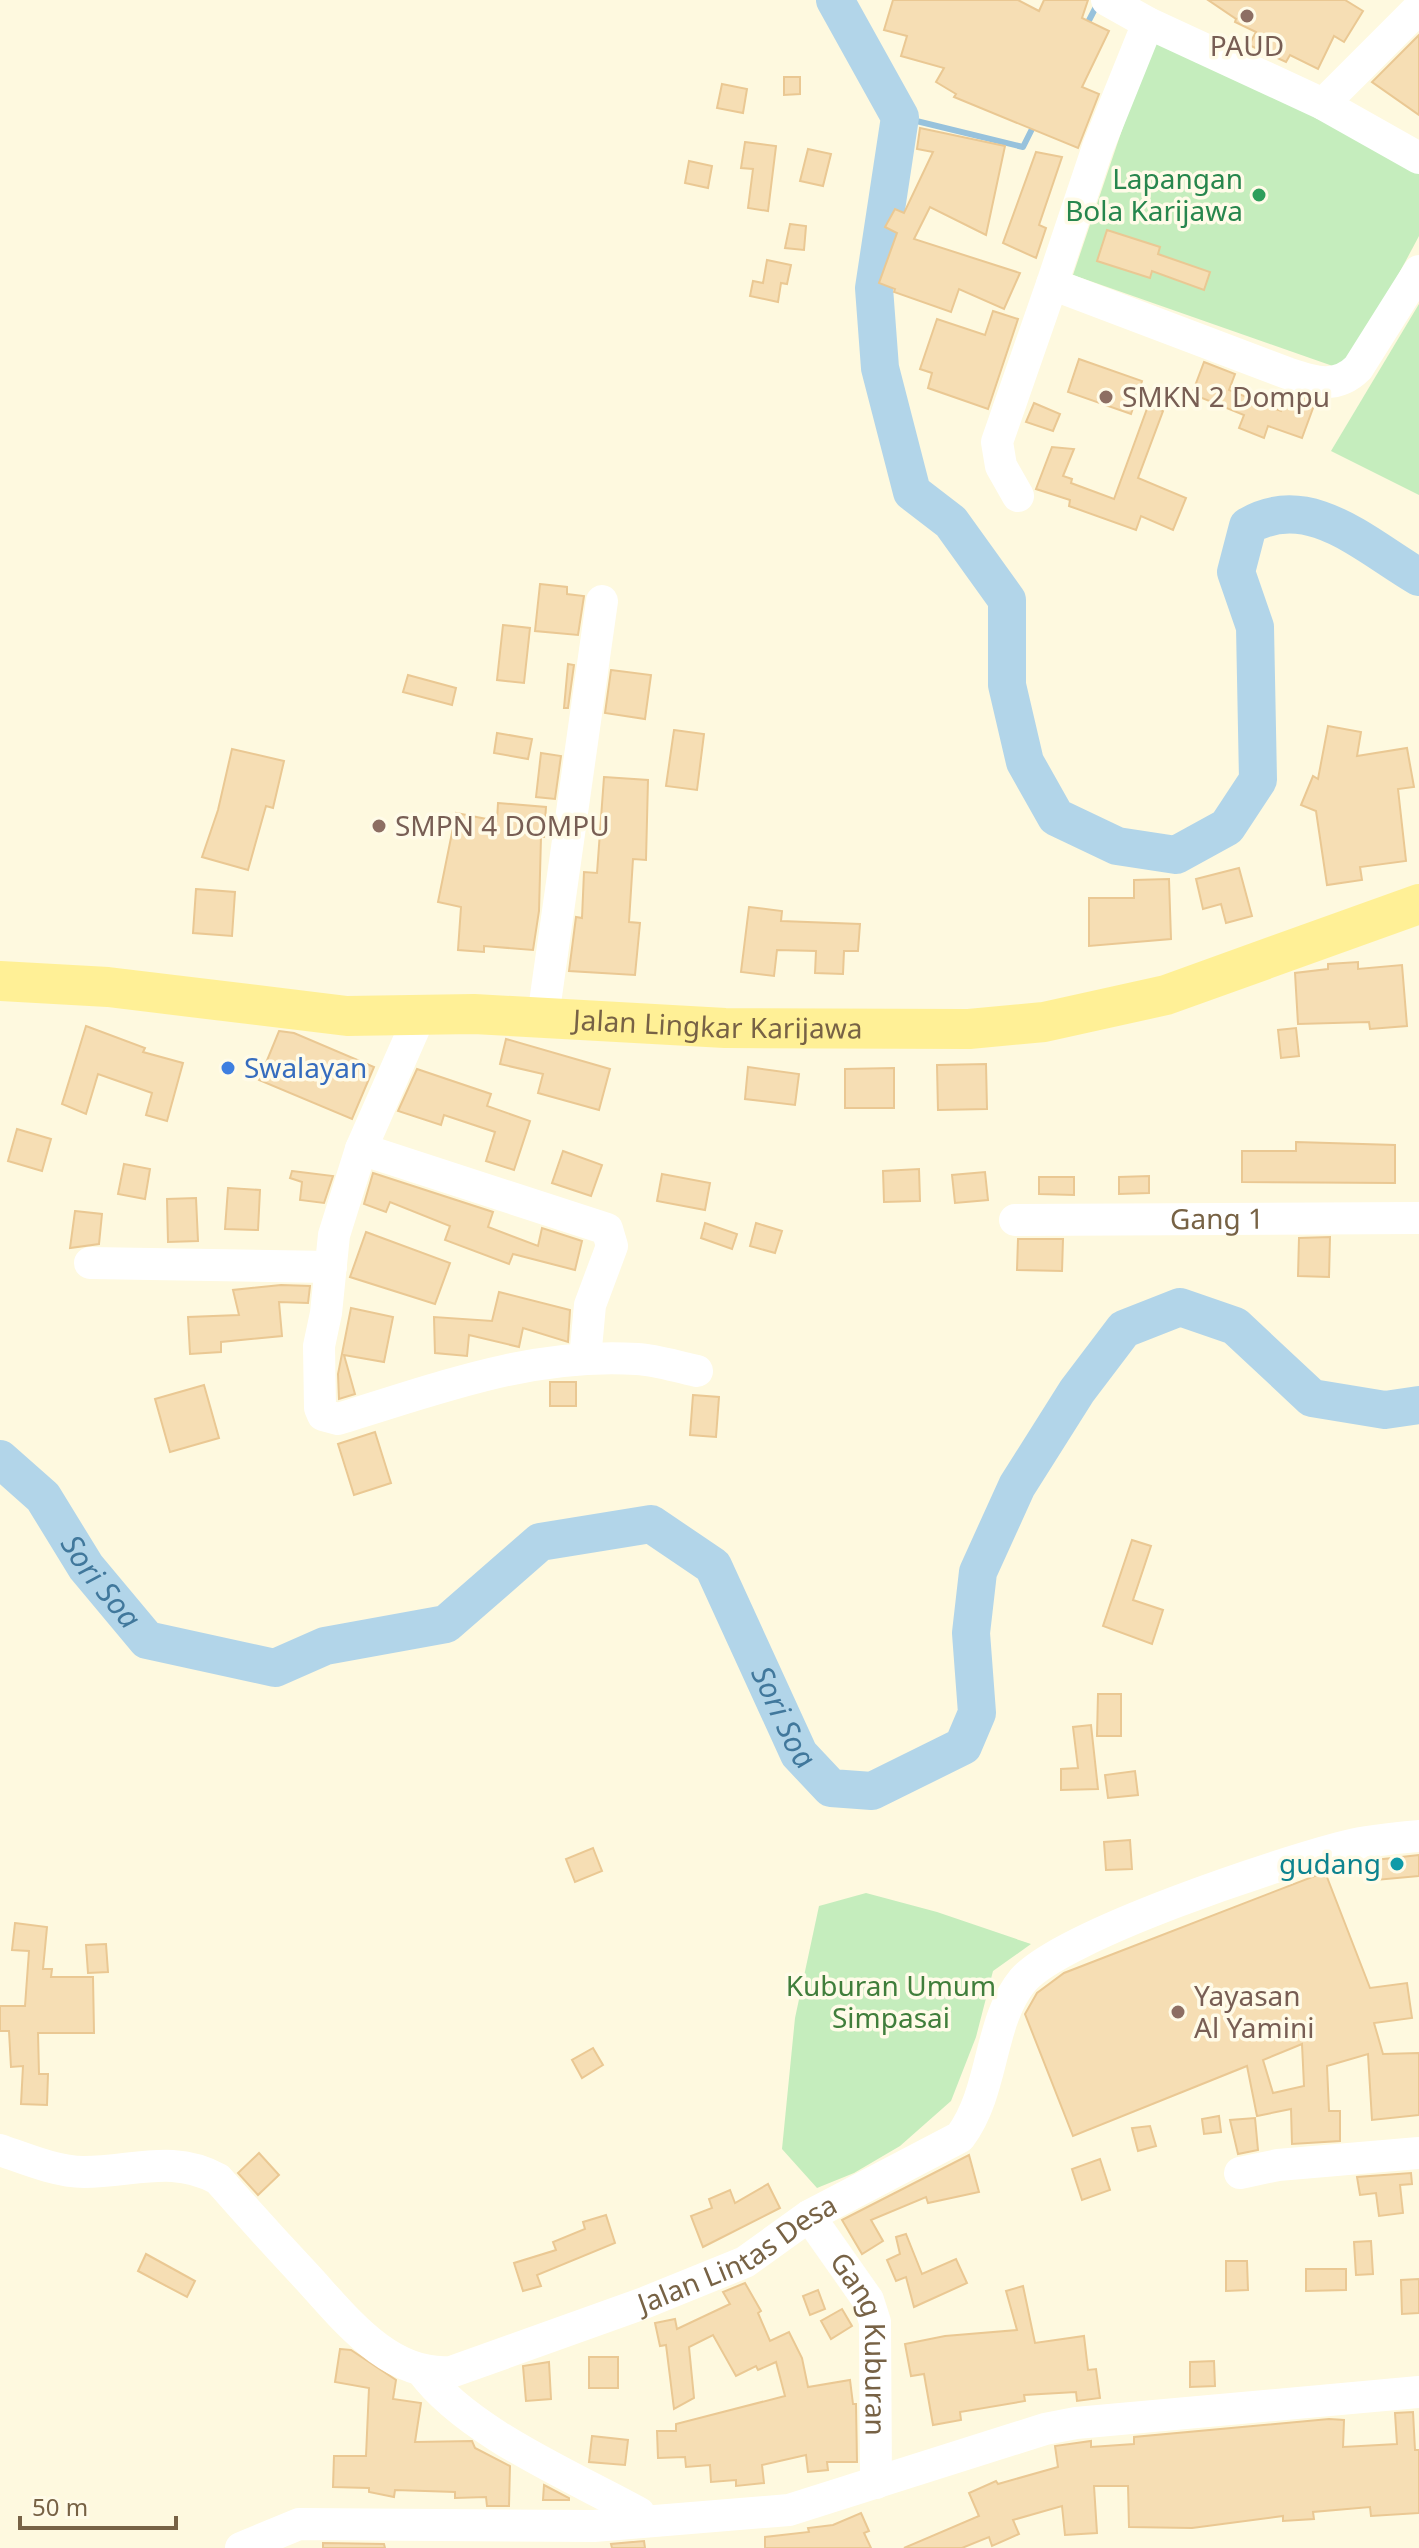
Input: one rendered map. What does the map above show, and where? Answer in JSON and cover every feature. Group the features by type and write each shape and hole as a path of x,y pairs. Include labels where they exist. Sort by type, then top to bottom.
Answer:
{"main road":[{"name":"Jalan Lingkar Karijawa","path":"0,981 108,987 347,1016 543,1017 725,1028 969,1029 1044,1022 1166,995 1419,904"}],"street":[{"path":"1107,0 1148,23 1323,104 1419,158"},
{"path":"1323,104 1419,8"},
{"path":"1018,496 1001,466 997,442 1098,147 1148,23"},
{"path":"1052,284 1287,373 1332,383 1347,379 1358,368 1419,271"},
{"path":"543,1017 602,601"},
{"path":"420,1015 361,1149 334,1235 318,1366 320,1408 329,1419 538,1362 639,1359 697,1371"},
{"path":"361,1149 607,1229 612,1246 590,1305 585,1359"},
{"name":"Gang 1","path":"1015,1220 1419,1218"},
{"path":"90,1263 331,1267"},
{"name":"Jalan Lintas Desa","path":"422,2371 438,2373 465,2368 644,2303 745,2262 809,2216 960,2137 974,2118 985,2092 1013,1994 1042,1963 1151,1913 1251,1875 1348,1845 1419,1836"},
{"path":"0,2150 83,2172 157,2163 201,2169 218,2179 340,2316 376,2346 422,2371 438,2392 477,2422 639,2513"},
{"path":"1240,2173 1278,2165 1419,2153"},
{"name":"Gang Kuburan","path":"809,2216 868,2300 875,2322 876,2483"},
{"path":"241,2548 299,2524 594,2526 762,2514 815,2504 1076,2423 1419,2392"}],"green space":[{"name":"Lapangan Bola Karijawa","path":"1155,32 1419,155 1419,236 1347,371 1073,275"},
{"path":"1419,304 1419,495 1331,451"},
{"name":"Kuburan Umum Simpasai","path":"866,1893 937,1912 1031,1944 993,1971 976,2037 951,2101 900,2146 854,2173 817,2188 782,2149 795,2018 819,1906"}],"building":[{"path":"893,0 1018,0 1039,11 1044,0 1088,0 1082,18 1109,31 1082,87 1099,94 1078,148 954,97 956,94 936,82 944,68 901,56 907,36 884,30"},
{"path":"1208,0 1345,0 1363,11 1344,42 1334,36 1318,69 1290,55 1286,62 1249,45 1256,32 1235,22 1236,19"},
{"path":"1419,35 1419,115 1372,82"},
{"path":"784,77 800,77 800,94 784,95"},
{"path":"722,84 747,89 743,113 717,108"},
{"path":"920,128 1005,146 986,235 930,207 914,239 1020,273 1004,309 959,289 951,312 894,292 895,289 879,283 897,233 885,227 895,209 904,213 933,152 917,149"},
{"path":"745,142 776,146 768,211 748,208 753,169 741,168"},
{"path":"808,149 831,154 823,186 800,181"},
{"path":"1036,152 1062,157 1039,225 1046,228 1036,258 1003,243"},
{"path":"689,161 712,166 708,188 685,183"},
{"path":"790,224 806,226 804,250 785,248"},
{"path":"1107,230 1160,247 1158,254 1210,272 1204,290 1152,271 1150,278 1097,261"},
{"path":"767,260 791,265 787,284 781,283 778,302 750,296 753,281 763,283"},
{"path":"993,311 1018,319 988,409 928,388 932,373 920,369 937,319 985,335"},
{"path":"1079,359 1142,381 1131,414 1068,392"},
{"path":"1204,362 1235,374 1229,390 1281,411 1287,393 1316,400 1302,438 1268,426 1264,438 1239,428 1244,415 1192,394"},
{"path":"1034,403 1060,414 1053,431 1026,422"},
{"path":"1148,406 1163,411 1138,478 1186,498 1173,530 1141,516 1136,530 1069,506 1070,500 1036,489 1052,447 1074,449 1063,476 1072,479 1071,483 1114,499"},
{"path":"540,584 567,587 567,594 584,596 578,635 535,631"},
{"path":"503,625 530,628 524,683 497,680"},
{"path":"568,664 574,665 568,708 564,708"},
{"path":"611,670 651,675 645,719 605,713"},
{"path":"408,675 456,688 452,705 403,692"},
{"path":"1328,726 1361,732 1357,756 1407,748 1414,787 1398,789 1406,861 1360,867 1362,880 1327,885 1316,811 1301,805 1313,776 1318,779"},
{"path":"674,730 704,734 697,790 666,786"},
{"path":"497,733 532,739 528,759 494,753"},
{"path":"232,749 284,761 273,808 266,806 248,870 202,857 218,810"},
{"path":"541,753 561,756 555,799 536,797"},
{"path":"604,777 648,780 646,860 633,859 629,922 640,923 635,975 569,971 576,917 582,918 584,872 597,873"},
{"path":"498,803 546,807 544,837 541,837 539,911 533,950 484,946 484,952 458,950 461,907 438,902 456,813 497,821"},
{"path":"1239,868 1252,916 1226,923 1221,904 1203,909 1196,879"},
{"path":"1169,879 1171,939 1089,946 1089,898 1134,898 1134,880"},
{"path":"196,889 235,892 232,936 193,933"},
{"path":"749,907 782,911 781,921 860,924 858,951 844,951 843,974 815,973 816,951 777,950 774,976 741,972"},
{"path":"1358,962 1358,969 1402,965 1407,1026 1370,1029 1369,1022 1298,1024 1295,973 1328,969 1328,964"},
{"path":"86,1026 145,1048 143,1052 183,1063 167,1121 146,1115 152,1093 98,1074 86,1114 62,1104"},
{"path":"1296,1028 1299,1056 1281,1058 1278,1030"},
{"path":"279,1031 294,1033 374,1067 352,1119 259,1080"},
{"path":"506,1039 610,1069 599,1110 538,1093 543,1074 500,1064"},
{"path":"986,1064 987,1109 938,1110 937,1065"},
{"path":"748,1067 799,1074 795,1105 745,1099"},
{"path":"894,1068 894,1108 845,1108 845,1069"},
{"path":"417,1069 491,1094 487,1106 530,1121 514,1170 486,1161 495,1132 444,1115 441,1125 398,1111"},
{"path":"17,1129 51,1139 42,1171 8,1161"},
{"path":"1296,1142 1395,1145 1395,1183 1242,1182 1242,1151 1296,1151"},
{"path":"563,1151 602,1165 591,1196 552,1183"},
{"path":"124,1164 150,1169 145,1199 118,1194"},
{"path":"919,1169 920,1201 884,1202 883,1171"},
{"path":"292,1171 333,1176 324,1203 300,1200 302,1182 290,1178"},
{"path":"985,1172 988,1200 955,1203 952,1175"},
{"path":"373,1173 493,1212 488,1227 538,1246 542,1228 582,1241 575,1270 513,1254 509,1264 445,1240 450,1226 390,1202 386,1212 364,1204"},
{"path":"662,1174 710,1183 705,1210 657,1201"},
{"path":"1149,1176 1149,1193 1119,1194 1119,1177"},
{"path":"1039,1177 1074,1177 1074,1195 1039,1194"},
{"path":"228,1188 260,1190 258,1230 225,1229"},
{"path":"196,1198 198,1241 168,1242 167,1199"},
{"path":"75,1211 102,1214 99,1244 70,1248"},
{"path":"705,1223 737,1234 732,1249 701,1238"},
{"path":"756,1223 782,1231 775,1253 750,1246"},
{"path":"366,1232 450,1263 435,1304 350,1277"},
{"path":"1330,1237 1329,1277 1298,1276 1299,1238"},
{"path":"1018,1239 1063,1239 1062,1271 1017,1270"},
{"path":"281,1285 310,1286 308,1303 279,1302 282,1336 221,1342 221,1352 190,1354 188,1317 239,1315 233,1290"},
{"path":"499,1292 570,1310 568,1342 523,1328 519,1347 469,1335 467,1356 435,1353 434,1317 492,1321"},
{"path":"351,1308 393,1317 384,1362 344,1355 355,1394 339,1399 338,1374"},
{"path":"550,1382 576,1382 576,1406 550,1406"},
{"path":"204,1385 219,1438 170,1452 155,1399"},
{"path":"693,1395 719,1397 716,1437 690,1435"},
{"path":"375,1432 391,1483 354,1495 338,1444"},
{"path":"1132,1540 1151,1546 1133,1600 1163,1610 1152,1644 1103,1626"},
{"path":"1098,1694 1121,1694 1121,1736 1097,1736"},
{"path":"1091,1725 1098,1789 1061,1790 1061,1769 1078,1768 1073,1727"},
{"path":"1135,1771 1138,1795 1108,1798 1105,1775"},
{"path":"1130,1840 1132,1869 1106,1870 1104,1842"},
{"path":"593,1848 602,1871 575,1882 566,1859"},
{"name":"gudang","path":"1419,1855 1419,1876 1376,1880 1375,1860"},
{"path":"1325,1872 1370,1988 1407,1983 1412,2018 1374,2023 1383,2054 1419,2053 1419,2115 1372,2120 1368,2054 1327,2066 1329,2111 1340,2111 1340,2141 1292,2144 1291,2109 1257,2116 1247,2066 1073,2136 1025,2014 1037,1993 1064,1973","holes":["1302,2044 1304,2086 1273,2093 1263,2060"]},
{"path":"15,1923 47,1927 43,1969 52,1969 51,1977 93,1977 94,2033 38,2033 39,2074 48,2074 47,2105 21,2104 23,2066 11,2067 9,2031 0,2031 0,2006 25,2006 29,1951 12,1950"},
{"path":"106,1944 108,1972 88,1973 86,1945"},
{"path":"593,2048 603,2065 582,2078 572,2060"},
{"path":"1219,2116 1221,2132 1204,2134 1202,2119"},
{"path":"1255,2118 1258,2150 1238,2154 1230,2120"},
{"path":"1150,2126 1156,2146 1138,2151 1132,2128"},
{"path":"259,2153 279,2175 258,2195 238,2173"},
{"path":"969,2155 979,2192 928,2203 926,2197 871,2220 883,2241 862,2254 842,2220"},
{"path":"1100,2159 1110,2190 1082,2200 1072,2169"},
{"path":"1411,2173 1412,2184 1400,2185 1403,2213 1379,2216 1376,2193 1360,2195 1357,2177"},
{"path":"768,2184 780,2208 703,2247 691,2216 712,2208 709,2199 730,2190 735,2203"},
{"path":"606,2215 615,2243 537,2275 541,2286 523,2291 514,2263 556,2250 553,2242 585,2229 583,2222"},
{"path":"906,2234 922,2274 956,2259 967,2283 914,2307 906,2277 896,2281 887,2260 900,2254 896,2237"},
{"path":"1371,2241 1373,2274 1356,2275 1354,2242"},
{"path":"146,2254 195,2281 187,2297 138,2271"},
{"path":"1226,2261 1247,2261 1248,2290 1226,2291"},
{"path":"1306,2269 1346,2269 1346,2290 1306,2291"},
{"path":"1419,2279 1419,2313 1402,2314 1401,2280"},
{"path":"745,2283 761,2311 758,2313 770,2341 789,2332 802,2358 808,2387 850,2380 853,2404 856,2404 857,2462 827,2462 828,2470 808,2472 806,2455 762,2465 764,2483 736,2486 736,2480 711,2482 710,2465 686,2467 685,2457 658,2458 657,2431 676,2431 676,2424 785,2396 776,2362 758,2370 756,2366 736,2376 713,2335 689,2347 694,2398 674,2409 666,2345 660,2346 655,2323 675,2319 677,2329 730,2304 723,2292"},
{"path":"1023,2286 1035,2343 1084,2336 1088,2370 1096,2369 1100,2398 1077,2401 1076,2392 1024,2395 1025,2401 960,2412 961,2420 933,2425 924,2374 911,2376 905,2344 945,2336 1017,2330 1006,2291"},
{"path":"818,2290 825,2309 810,2315 803,2296"},
{"path":"842,2309 852,2326 831,2339 821,2321"},
{"path":"340,2349 351,2350 396,2380 393,2399 421,2403 415,2442 472,2441 475,2448 510,2466 509,2506 487,2506 486,2497 455,2498 455,2492 395,2490 394,2497 369,2492 369,2488 333,2487 334,2456 366,2456 369,2388 335,2382"},
{"path":"589,2357 618,2357 618,2388 589,2388"},
{"path":"1214,2361 1215,2386 1190,2387 1190,2362"},
{"path":"549,2362 551,2399 526,2401 523,2366"},
{"path":"1413,2412 1415,2450 1419,2450 1419,2513 1371,2516 1370,2507 1313,2512 1314,2519 1283,2521 1283,2516 1192,2528 1129,2527 1128,2486 1094,2486 1097,2533 1065,2535 1062,2506 1013,2520 1019,2534 992,2546 989,2537 962,2548 904,2548 979,2516 969,2493 996,2481 998,2484 1058,2467 1055,2446 1091,2441 1091,2447 1134,2444 1134,2437 1329,2419 1344,2420 1343,2447 1397,2444 1395,2413"},
{"path":"592,2436 628,2440 625,2465 589,2462"},
{"path":"544,2485 569,2498 569,2500 543,2500"},
{"path":"861,2513 869,2531 864,2533 871,2548 765,2548 765,2537 809,2532 808,2528 833,2525"},
{"path":"644,2541 645,2548 612,2548 611,2544"},
{"path":"323,2543 384,2544 385,2548 323,2548"}],"waterway":[{"path":"835,0 900,117 874,288 880,368 912,492 951,522 1007,600 1007,685 1025,762 1056,817 1117,846 1176,855 1227,827 1258,780 1255,627 1236,572 1248,526 1271,517 1293,514 1315,518 1358,538 1419,577"},
{"path":"1085,28 1098,3"},
{"path":"900,117 1023,147 1035,123"},
{"name":"Sori Soa","path":"0,1459 43,1497 86,1567 147,1640 275,1668 325,1646 446,1624 540,1542 651,1524 713,1566 799,1754 831,1788 872,1791 963,1746 977,1713 971,1633 978,1572 1017,1486 1077,1391 1124,1329 1180,1307 1235,1326 1312,1398 1385,1410 1419,1405"}],"place":[{"name":"PAUD","path":"1247,16"},
{"name":"Lapangan Bola Karijawa","path":"1259,195"},
{"name":"SMKN 2 Dompu","path":"1106,397"},
{"name":"SMPN 4 DOMPU","path":"379,826"},
{"name":"Swalayan","path":"228,1068"},
{"name":"gudang","path":"1397,1864"},
{"name":"Yayasan Al Yamini","path":"1178,2012"}]}
